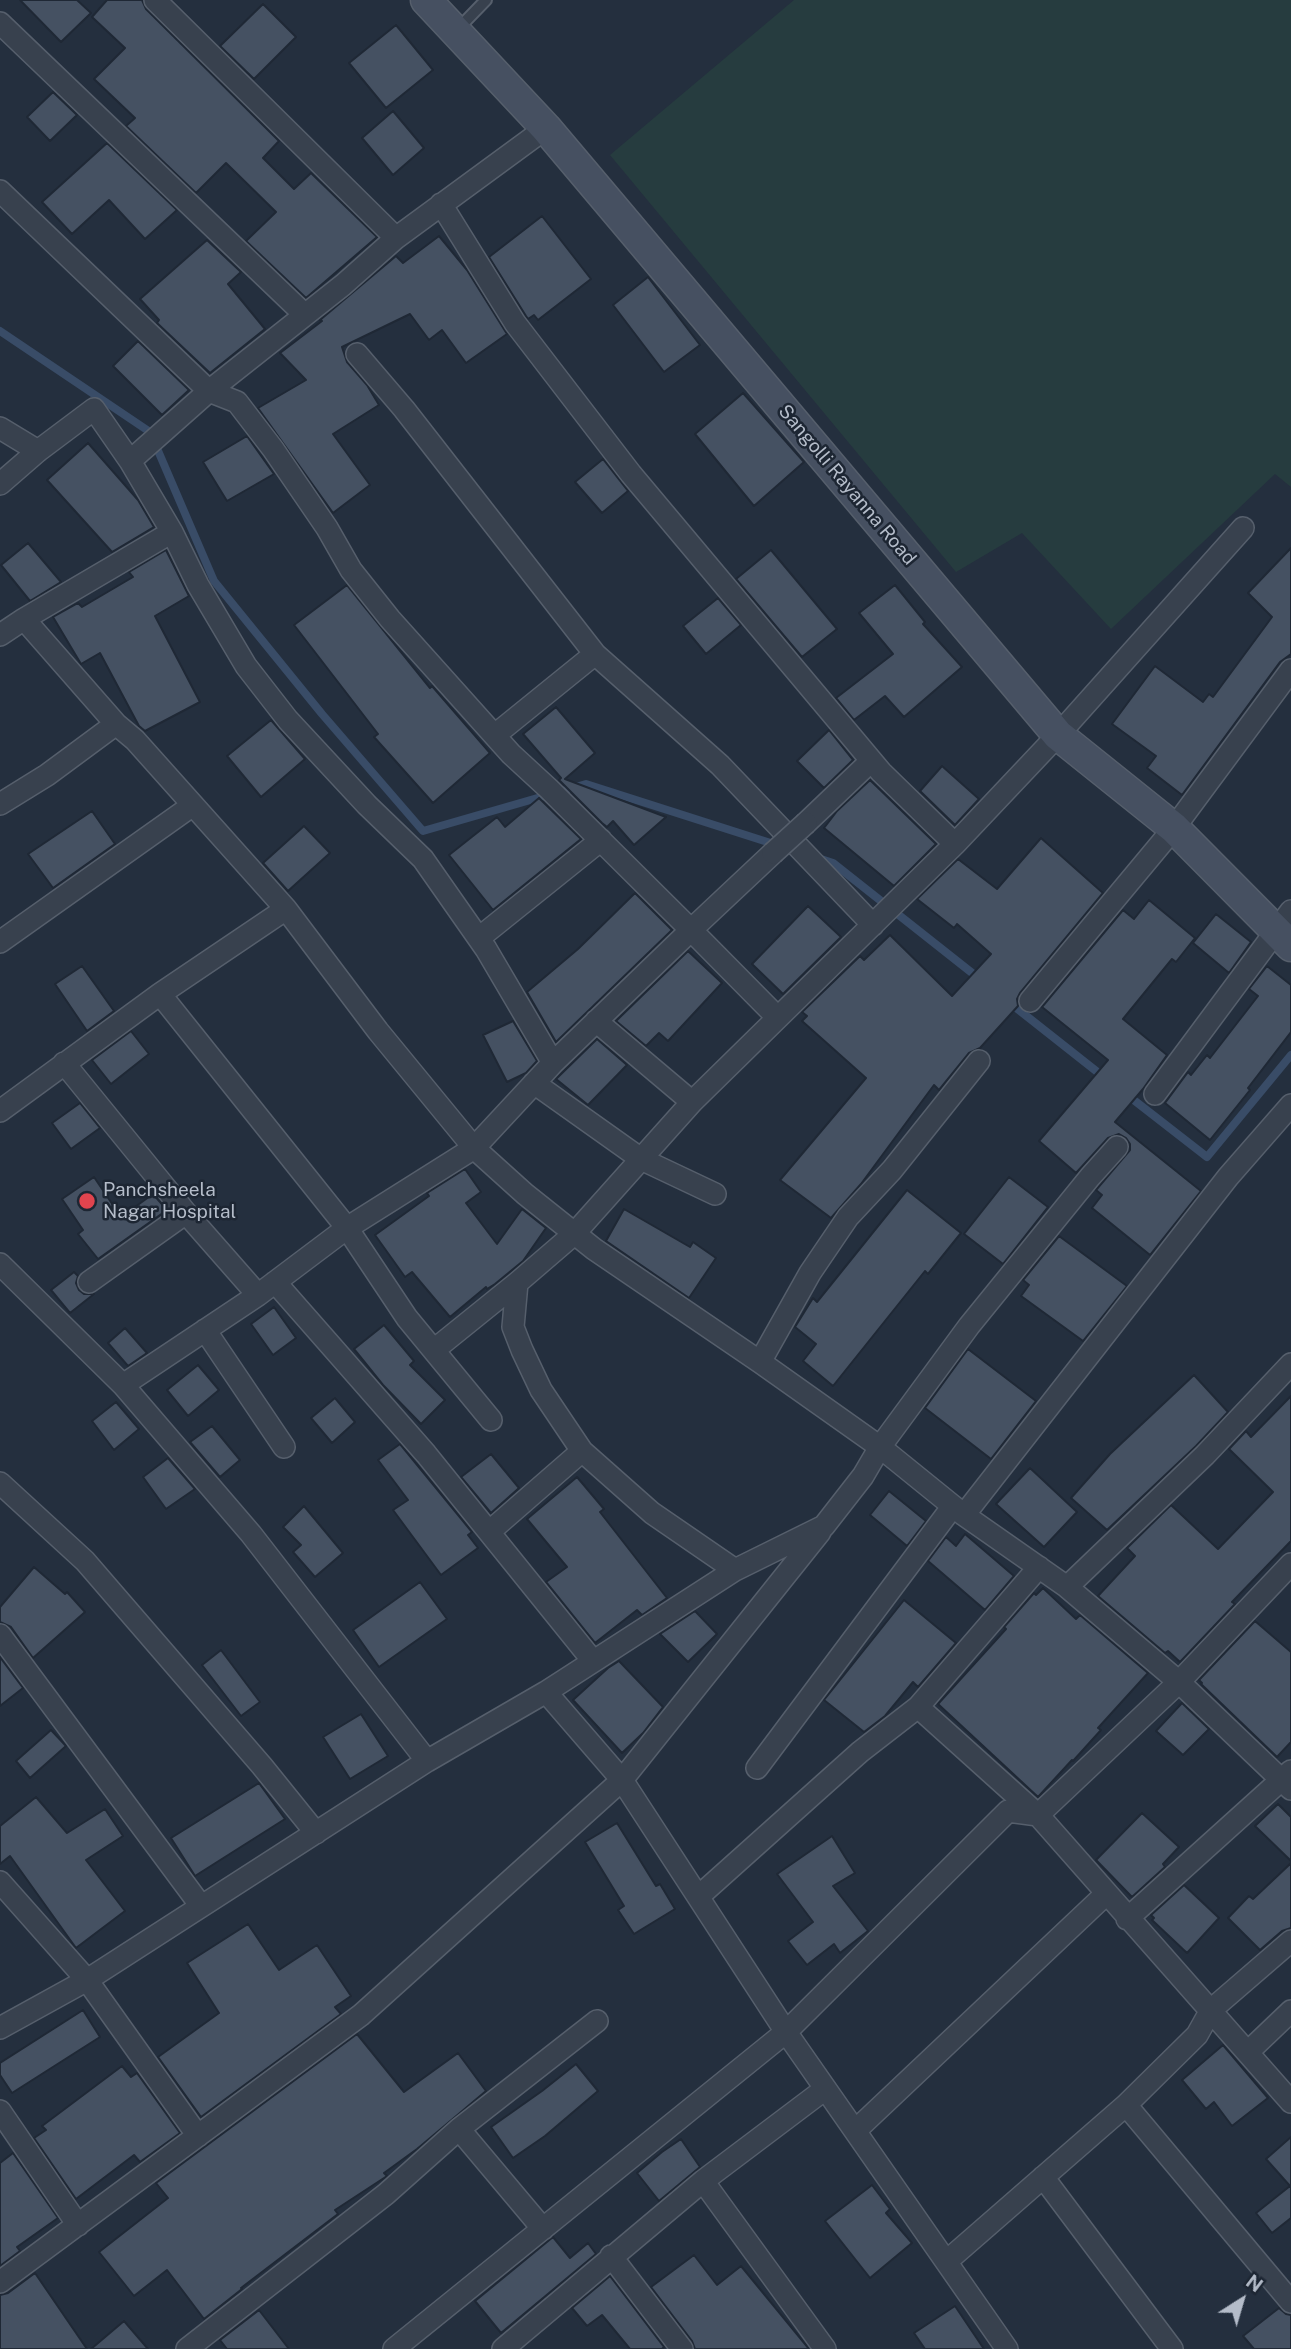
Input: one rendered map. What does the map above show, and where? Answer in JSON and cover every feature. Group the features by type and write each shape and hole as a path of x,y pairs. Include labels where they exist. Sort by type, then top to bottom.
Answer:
{"street":[{"path":"155,0 396,239"},
{"name":"Sangolli Rayanna Road","path":"426,0 546,128 1058,735 1174,828 1286,929"},
{"path":"0,23 303,314"},
{"path":"137,456 209,391 343,285 396,239 546,128"},
{"path":"0,191 209,391 237,402 327,528 351,570 416,649 512,754 777,1017"},
{"path":"441,204 514,323 614,453 871,761 956,844"},
{"path":"357,354 595,654 720,765 873,925"},
{"path":"0,484 94,409 137,456 198,585 246,666 288,720 367,805 423,859 479,938 553,1063"},
{"path":"0,428 38,451"},
{"path":"434,1350 574,1234 692,1102 956,844 1058,735 1243,528"},
{"path":"0,635 172,532"},
{"path":"24,619 116,724 135,740 286,909 378,1031 474,1148 574,1234 880,1447 958,1510 1067,1587 1179,1682 1288,1780 1127,1919"},
{"path":"495,735 595,654"},
{"path":"1030,1001 1174,828 1291,670"},
{"path":"0,804 47,775 116,724"},
{"path":"123,1385 266,1288 347,1228 474,1148 596,1021 871,761"},
{"path":"0,942 193,805"},
{"path":"479,938 601,840"},
{"path":"0,1111 160,994 286,909"},
{"path":"1155,1094 1286,929"},
{"path":"160,994 347,1228 407,1318 491,1420"},
{"path":"596,1021 692,1102"},
{"path":"760,1362 810,1273 848,1217 892,1170 979,1061"},
{"path":"64,1063 186,1213 266,1288 426,1454 593,1661"},
{"path":"534,1083 641,1158 715,1194"},
{"path":"757,1768 958,1510 1228,1177 1291,1105"},
{"path":"0,2283 361,2015 622,1780 863,1476 880,1447 969,1326 1117,1147"},
{"path":"89,1282 186,1213"},
{"path":"0,1264 123,1385 251,1534 427,1760"},
{"path":"517,1283 513,1327 541,1391 582,1451 652,1513 734,1570"},
{"path":"205,1330 284,1447"},
{"path":"1067,1587 1205,1455 1291,1364"},
{"path":"489,1532 582,1451"},
{"path":"0,1483 85,1561 262,1766 316,1833"},
{"path":"0,2028 87,1979 427,1760 546,1692 734,1570 824,1527"},
{"path":"1038,1815 1179,1682 1291,1564"},
{"path":"698,1896 860,1752 918,1707 1039,1567"},
{"path":"0,1635 201,1906"},
{"path":"546,1692 622,1780 786,2032 1007,2349"},
{"path":"918,1707 1038,1815 1291,2102"},
{"path":"394,2349 786,2032 1008,1811 1038,1815"},
{"path":"0,1882 87,1979 198,2136"},
{"path":"855,2131 1106,1894"},
{"path":"947,2260 1126,2105 1197,2035 1211,2010 1291,1941"},
{"path":"1248,2052 1291,2011"},
{"path":"187,2349 386,2193 459,2129 597,2021"},
{"path":"503,2349 703,2180 825,2089"},
{"path":"1126,2105 1291,2302"},
{"path":"0,2111 78,2225"},
{"path":"459,2129 543,2229"},
{"path":"1043,2177 1172,2349"},
{"path":"703,2180 825,2349"},
{"path":"611,2256 682,2349"}],"lane":[{"path":"456,32 486,0"}],"green space":[{"path":"794,0 1291,0 1291,487 1275,474 1111,629 1022,533 956,572 610,155"}],"building":[{"path":"20,0 77,0 91,13 61,42"},
{"path":"107,0 142,0 146,9 279,141 263,158 294,189 311,173 377,237 306,298 246,241 276,212 226,163 196,193 126,126 135,118 94,79 125,48 92,17"},
{"path":"263,4 296,37 254,79 220,46"},
{"path":"396,25 433,70 386,108 349,63"},
{"path":"53,92 77,115 50,141 27,117"},
{"path":"393,111 424,148 393,175 362,138"},
{"path":"107,143 177,210 145,239 109,200 72,234 42,202"},
{"path":"542,216 591,279 538,320 534,315 528,319 489,257"},
{"path":"439,236 467,270 507,334 466,363 442,330 429,340 410,314 342,347 347,362 367,385 379,405 333,434 370,485 333,513 258,408 306,380 280,353 322,321 320,320 396,256 403,263"},
{"path":"207,240 241,272 228,284 265,329 210,373 157,323 159,320 140,299"},
{"path":"648,277 700,345 664,372 613,305"},
{"path":"138,341 189,390 162,415 113,366"},
{"path":"743,393 804,462 754,506 695,434"},
{"path":"247,436 274,474 227,501 203,462"},
{"path":"88,443 138,500 154,527 112,552 47,480"},
{"path":"603,459 628,491 602,513 575,482"},
{"path":"28,543 61,582 30,601 1,565"},
{"path":"1291,548 1291,654 1280,662 1182,795 1147,768 1156,756 1112,724 1155,666 1203,702 1209,694 1213,697 1272,617 1248,593"},
{"path":"166,550 189,596 155,616 200,702 145,731 139,726 100,653 81,664 53,617 78,603 82,607 133,577 129,572"},
{"path":"771,550 837,629 802,657 736,579"},
{"path":"347,585 430,688 432,686 490,753 433,803 374,737 378,734 294,625"},
{"path":"895,585 925,622 923,624 962,667 904,717 885,696 854,720 836,698 893,654 859,613"},
{"path":"718,598 741,625 706,654 683,626"},
{"path":"556,707 595,753 565,779 666,817 634,845 613,821 607,827 559,780 561,778 523,734"},
{"path":"271,720 305,759 261,797 227,756"},
{"path":"829,730 853,760 824,788 797,761"},
{"path":"942,766 979,799 955,825 920,791"},
{"path":"870,780 936,844 894,886 824,828 837,811"},
{"path":"539,798 581,839 493,910 449,855 497,817 505,827"},
{"path":"92,811 115,844 53,888 28,854"},
{"path":"304,826 330,853 288,891 263,863"},
{"path":"1041,838 1103,893 1020,993 1018,1006 980,1048 969,1053 939,1090 934,1085 861,1184 831,1218 780,1180 866,1078 802,1021 807,1016 802,1012 860,956 864,960 890,935 952,996 991,954 957,924 954,928 917,899 958,859 997,889"},
{"path":"635,893 672,930 556,1042 527,992 578,949"},
{"path":"1149,900 1195,938 1176,962 1172,959 1123,1019 1167,1055 1115,1122 1201,1191 1150,1255 1092,1208 1102,1195 1096,1190 1130,1150 1126,1138 1119,1134 1108,1138 1076,1173 1039,1141 1108,1060 1042,1007 1123,910 1134,919"},
{"path":"808,906 841,937 783,994 752,964"},
{"path":"1216,914 1251,942 1229,973 1193,943"},
{"path":"688,951 722,983 668,1041 659,1033 646,1046 616,1021"},
{"path":"82,966 114,1011 87,1031 55,984"},
{"path":"1267,966 1291,985 1291,1032 1210,1140 1165,1103 1188,1072 1191,1075 1207,1055 1210,1058 1258,996 1249,989"},
{"path":"513,1021 537,1061 526,1073 507,1082 483,1035"},
{"path":"131,1031 149,1054 111,1084 92,1060"},
{"path":"597,1039 627,1065 588,1105 556,1079"},
{"path":"80,1103 100,1128 71,1149 52,1123"},
{"path":"465,1169 481,1192 466,1203 497,1244 522,1209 546,1228 523,1261 450,1317 412,1272 405,1277 375,1235 429,1196 427,1193"},
{"path":"94,1177 121,1217 153,1194 167,1210 98,1259 78,1234 83,1230 62,1199"},
{"path":"1009,1177 1048,1207 1003,1264 964,1234"},
{"path":"907,1190 961,1233 928,1274 925,1271 833,1386 803,1361 816,1344 795,1327 813,1298 817,1302"},
{"path":"624,1209 690,1247 693,1242 716,1258 689,1298 606,1241"},
{"path":"1059,1236 1127,1286 1083,1341 1021,1296 1029,1285 1023,1280"},
{"path":"74,1272 78,1276 76,1283 79,1290 84,1294 94,1294 70,1313 51,1290"},
{"path":"274,1307 296,1338 273,1355 251,1324"},
{"path":"384,1325 414,1361 410,1365 445,1400 421,1424 383,1385 354,1349"},
{"path":"125,1328 147,1353 128,1366 108,1343"},
{"path":"968,1349 1036,1401 991,1459 925,1408"},
{"path":"198,1365 219,1390 188,1416 167,1390"},
{"path":"1194,1375 1228,1412 1107,1530 1071,1498 1110,1454"},
{"path":"1291,1396 1291,1541 1232,1602 1235,1604 1180,1662 1168,1651 1165,1653 1098,1596 1135,1556 1127,1548 1171,1505 1218,1549 1273,1492 1229,1449 1246,1431 1251,1437"},
{"path":"335,1398 355,1422 332,1443 311,1418"},
{"path":"116,1402 139,1429 114,1450 92,1421"},
{"path":"212,1426 240,1460 220,1477 190,1442"},
{"path":"400,1444 472,1532 468,1535 478,1548 441,1575 393,1510 408,1500 378,1460"},
{"path":"491,1454 519,1488 491,1513 461,1477"},
{"path":"168,1458 195,1489 166,1509 143,1477"},
{"path":"1030,1468 1077,1512 1044,1547 996,1504"},
{"path":"577,1477 604,1509 600,1512 667,1598 642,1615 637,1610 595,1643 546,1582 567,1567 527,1519"},
{"path":"889,1491 926,1521 907,1546 870,1515"},
{"path":"304,1506 343,1553 315,1577 293,1552 301,1545 283,1527"},
{"path":"965,1534 1014,1576 985,1610 928,1561 946,1537 956,1546"},
{"path":"34,1567 65,1594 67,1592 85,1612 33,1658 11,1627 0,1622 0,1607"},
{"path":"420,1582 447,1619 379,1667 353,1630"},
{"path":"1043,1588 1076,1619 1080,1615 1148,1673 1098,1728 1101,1730 1038,1797 938,1704 1006,1629 1004,1627 1034,1593 1036,1595"},
{"path":"904,1600 956,1643 918,1687 913,1682 885,1716 864,1732 824,1700"},
{"path":"695,1611 717,1634 688,1662 660,1634"},
{"path":"1255,1621 1291,1652 1291,1742 1277,1757 1199,1680"},
{"path":"221,1650 260,1702 241,1716 202,1665"},
{"path":"0,1657 23,1688 0,1706"},
{"path":"619,1661 663,1707 643,1733 622,1753 573,1700"},
{"path":"1182,1703 1209,1729 1183,1755 1156,1731"},
{"path":"361,1714 388,1756 350,1779 323,1737"},
{"path":"51,1730 66,1746 30,1778 16,1761"},
{"path":"259,1783 285,1819 195,1876 171,1838"},
{"path":"36,1797 67,1833 105,1809 123,1836 86,1860 125,1911 76,1948 10,1856 0,1864 0,1826"},
{"path":"1278,1804 1291,1817 1291,1861 1255,1826"},
{"path":"1142,1813 1179,1847 1163,1864 1165,1867 1132,1897 1096,1860"},
{"path":"617,1823 656,1886 660,1884 675,1909 634,1934 618,1910 624,1906 585,1842"},
{"path":"832,1836 855,1873 833,1886 868,1931 840,1953 834,1944 807,1965 788,1941 813,1922 777,1874"},
{"path":"1291,1863 1291,1928 1282,1931 1260,1950 1228,1918 1249,1896 1253,1899"},
{"path":"1184,1885 1219,1918 1187,1953 1152,1920 1154,1918 1151,1915"},
{"path":"248,1924 279,1970 317,1945 351,1996 335,2007 341,2014 201,2117 158,2057 219,2013 187,1963"},
{"path":"83,2010 100,2037 12,2093 0,2075 0,2063"},
{"path":"357,2034 404,2092 458,2053 486,2091 384,2173 387,2176 335,2210 338,2214 204,2319 167,2270 134,2296 99,2252 168,2198 156,2183"},
{"path":"1223,2045 1268,2098 1232,2126 1214,2102 1206,2109 1182,2080"},
{"path":"576,2064 598,2091 545,2136 513,2158 491,2127"},
{"path":"122,2066 131,2077 137,2073 180,2133 140,2162 134,2155 76,2199 34,2138 46,2130 42,2126"},
{"path":"1291,2137 1291,2218 1272,2233 1256,2213 1290,2186 1266,2159"},
{"path":"681,2139 700,2167 659,2201 637,2173"},
{"path":"13,2153 58,2218 17,2247 20,2251 0,2266 0,2163"},
{"path":"872,2185 890,2209 886,2213 912,2243 870,2278 825,2221"},
{"path":"553,2237 570,2258 588,2243 596,2254 501,2333 475,2301"},
{"path":"694,2255 717,2285 741,2266 809,2349 695,2349 692,2341 651,2287"},
{"path":"35,2273 87,2349 0,2349 0,2295 8,2293"},
{"path":"610,2276 664,2347 662,2349 630,2349 602,2315 587,2326 572,2308"},
{"path":"955,2306 984,2349 925,2349 914,2333"},
{"path":"1279,2308 1291,2315 1291,2349 1254,2349 1243,2336"},
{"path":"259,2310 289,2349 227,2349 220,2340"},
{"path":"124,2321 148,2349 91,2349"}],"waterway":[{"path":"0,331 150,432 214,581 322,714 423,831 586,784 780,846"},
{"path":"815,857 833,863 981,980"},
{"path":"1010,1003 1105,1078"},
{"path":"1126,1094 1207,1157 1291,1055"}],"place":[{"name":"Panchsheela Nagar Hospital","path":"87,1201"}]}
